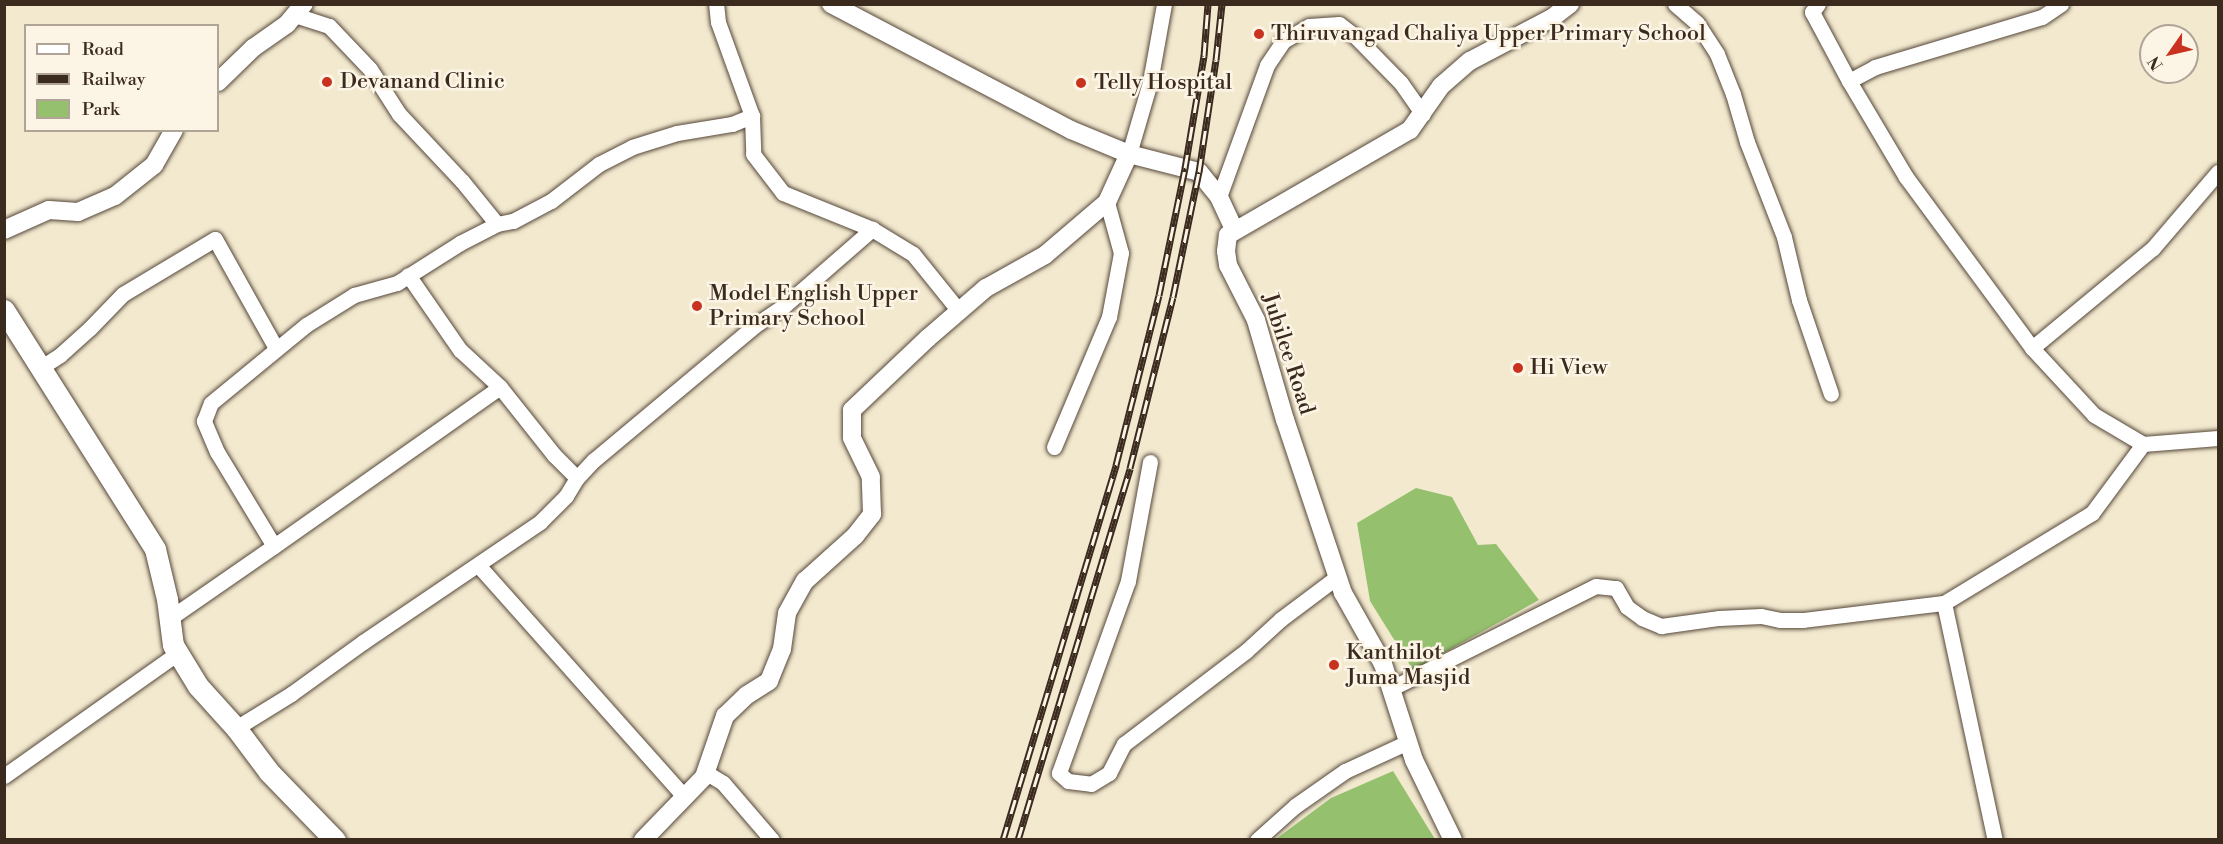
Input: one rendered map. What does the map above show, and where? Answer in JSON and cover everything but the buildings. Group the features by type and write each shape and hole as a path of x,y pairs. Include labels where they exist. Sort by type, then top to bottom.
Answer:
{"main road":[{"path":"4,310 155,549 170,618 173,645 198,686 236,728 269,772 334,840"}],"street":[{"path":"716,4 718,22 752,116 753,154 783,194 872,229 913,254 958,311"},
{"path":"831,4 1071,130 1129,154 1199,172 1219,197 1234,229 1410,130 1441,86 1470,61 1552,18 1570,4"},
{"path":"643,840 704,777 725,716 747,695 769,681 782,649 787,613 805,581 855,536 872,514 871,477 852,438 852,410 958,311 986,288 1045,255 1107,202 1129,154 1150,82 1164,4"},
{"path":"1675,4 1697,23 1717,54 1733,94 1747,142 1784,237 1799,300 1831,394"},
{"path":"1818,4 1812,12 1849,81 1906,177 2032,348 2094,415 2143,444 2218,438"},
{"path":"1849,81 1875,67 2042,17 2061,4"},
{"path":"219,81 300,10 329,26 370,69 399,114 462,181 497,224"},
{"path":"1219,197 1267,65 1283,41 1309,26 1339,24 1356,37 1401,83 1423,114"},
{"path":"274,546 217,452 204,421 211,403 306,325 354,295 397,283 460,243 497,224 513,221 550,201 599,164 632,147 677,133 732,124 752,116"},
{"path":"4,230 50,210 78,212 116,196 154,165 173,132"},
{"path":"2032,348 2153,248 2218,172"},
{"path":"1054,447 1111,306 1121,253 1107,202"},
{"path":"236,728 291,694 363,642 540,522 566,496 577,478 594,460 754,326 785,305 872,229"},
{"name":"Jubilee Road","path":"1234,229 1228,235 1226,251 1228,265 1256,320 1285,420 1337,577 1343,593 1383,664 1408,742 1453,840"},
{"path":"40,368 60,355 123,294 215,239 276,348"},
{"path":"408,275 460,350 500,387 554,455 577,478"},
{"path":"170,618 500,387"},
{"path":"1390,689 1596,586 1616,588 1627,607 1642,618 1661,626 1751,616 1803,620 1944,603 2092,513 2143,444"},
{"path":"1150,462 1128,582 1059,773 1068,781 1091,784 1110,773 1124,744 1246,651 1281,619 1337,577"},
{"path":"478,565 685,797"},
{"path":"1944,603 1995,840"},
{"path":"4,776 178,652"},
{"path":"1257,840 1295,806 1345,771 1408,742"},
{"path":"705,772 723,783 772,840"}],"green space":[{"path":"1416,488 1452,497 1478,545 1496,544 1539,600 1413,670 1370,601 1357,523"},
{"path":"1393,771 1435,839 1276,839 1331,798"}],"railway":[{"path":"1003,840 1116,465 1159,295 1185,168 1204,56 1208,4"},
{"path":"1018,840 1130,468 1173,297 1199,172 1222,4"}],"place":[{"name":"Thiruvangad Chaliya Upper Primary School","path":"1259,34"},
{"name":"Devanand Clinic","path":"327,82"},
{"name":"Telly Hospital","path":"1081,83"},
{"name":"Model English Upper Primary School","path":"697,306"},
{"name":"Hi View","path":"1518,368"},
{"name":"Kanthilot Juma Masjid","path":"1334,665"}]}
